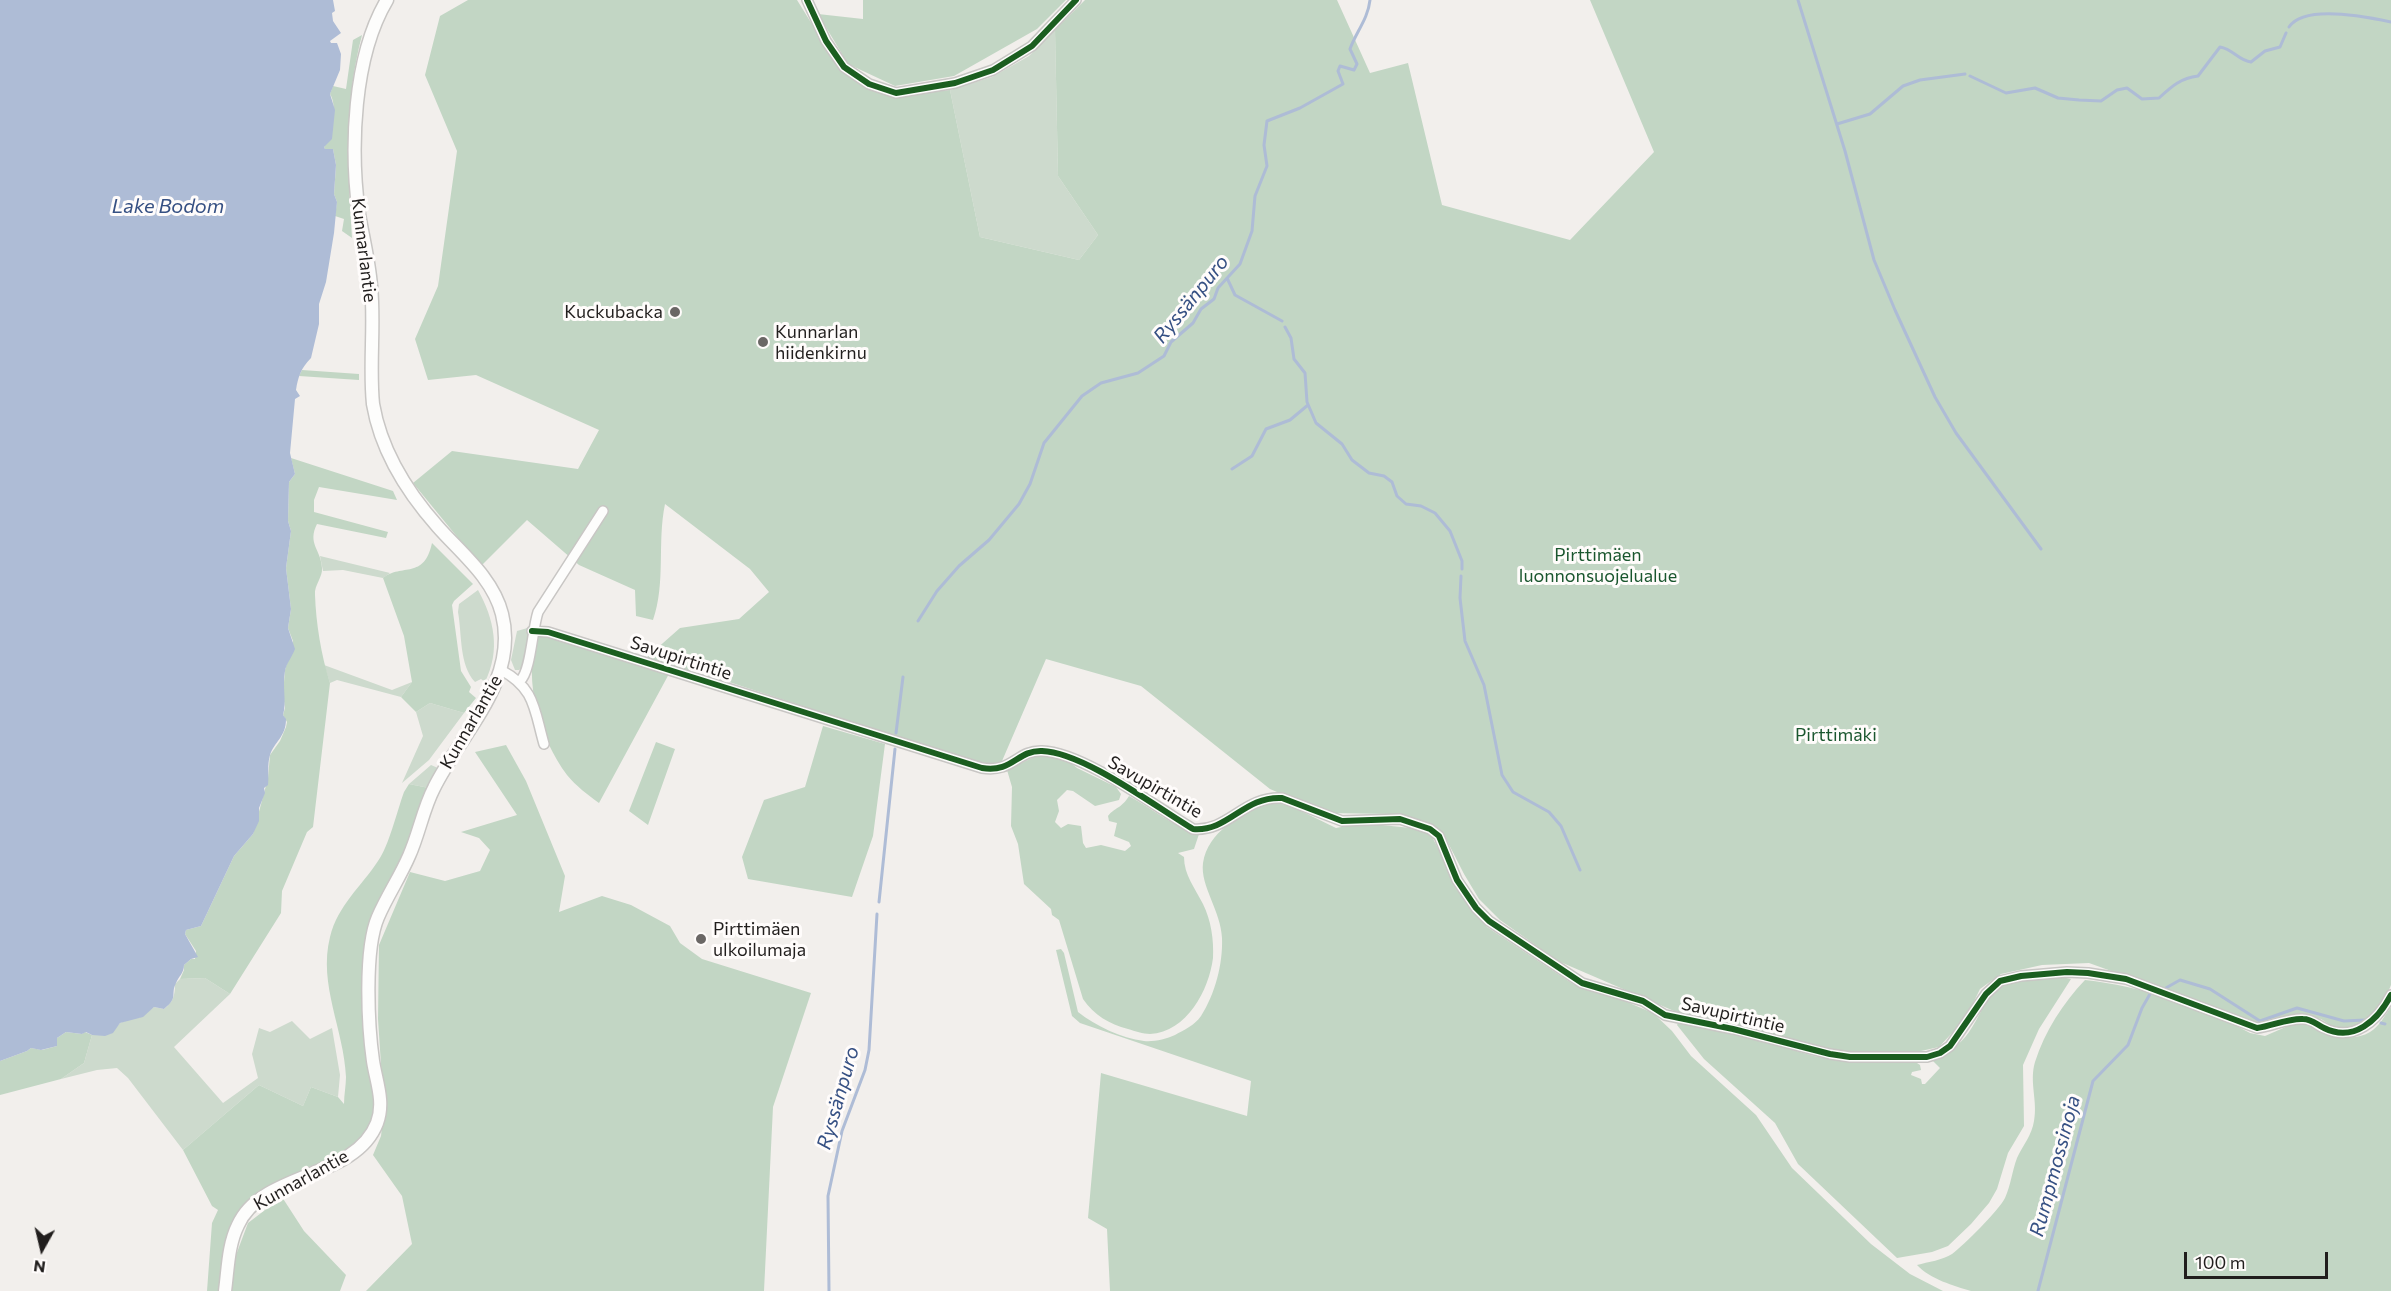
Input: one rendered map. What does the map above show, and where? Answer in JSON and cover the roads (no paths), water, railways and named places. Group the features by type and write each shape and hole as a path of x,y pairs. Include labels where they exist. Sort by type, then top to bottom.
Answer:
{"main road":[{"name":"Kunnarlantie","path":"225,1291 237,1225 250,1206 268,1193 346,1156 366,1139 377,1123 380,1101 373,1062 370,1019 370,961 375,927 409,855 432,790 488,698 501,670 505,654 501,609 492,590 477,569 422,508 403,480 383,443 376,424 373,404 371,286 359,212 355,147 362,64 369,37 387,0"}],"street":[{"path":"807,0 825,41 844,67 869,84 896,93 955,83 993,70 1032,46 1076,0"},
{"path":"520,681 527,672 532,631 538,612 603,511"},
{"name":"Savupirtintie","path":"532,631 548,632 982,768 995,770 1036,751 1055,751 1077,759 1193,829 1203,830 1218,825 1259,800 1272,798 1282,798 1342,821 1400,819 1430,829 1439,836 1457,880 1476,908 1489,921 1582,983 1643,1001 1665,1015 1850,1057 1912,1058 1928,1057 1940,1053 1950,1046 1986,994 2000,981 2021,976 2067,972 2088,973 2126,980 2176,996 2257,1028 2302,1019 2312,1020 2325,1029 2340,1033 2356,1030 2372,1023 2391,995"},
{"path":"501,670 520,681 529,694 544,744"}],"water":[{"name":"Lake Bodom","path":"0,0 333,0 335,11 332,13 333,21 341,33 330,41 337,43 341,54 340,70 330,94 335,110 332,139 324,147 333,149 336,165 334,194 337,202 334,233 326,282 319,304 319,324 311,358 302,369 296,390 300,396 295,399 290,453 295,474 289,482 288,521 291,531 286,568 291,609 288,628 295,649 284,677 285,725 270,755 268,785 264,788 265,793 259,808 259,821 253,834 234,856 201,926 186,930 185,934 198,957 184,965 169,1005 164,1009 154,1007 143,1017 120,1023 113,1033 105,1036 86,1032 82,1034 66,1032 57,1038 57,1046 41,1050 31,1048 0,1061"}],"waterway":[{"name":"Ryssänpuro","path":"918,621 937,591 959,566 989,540 1019,504 1030,484 1044,443 1082,396 1101,383 1138,373 1164,356 1171,342 1193,323 1201,309 1214,299 1218,288 1240,264 1252,231 1255,196 1267,166 1264,145 1267,121 1300,108 1343,84 1338,71 1340,66 1354,70 1357,64 1350,49 1367,13 1370,0"},
{"path":"1798,0 1845,151 1874,260 1895,310 1935,397 1956,433 2041,549"},
{"path":"2289,27 2297,20 2322,14 2353,15 2391,22"},
{"path":"1970,76 2006,93 2035,88 2058,98 2101,101 2117,90 2127,88 2142,99 2159,98 2177,83 2198,76 2220,47 2251,62 2265,51 2280,47 2286,33"},
{"path":"1837,124 1870,114 1903,86 1920,80 1965,74"},
{"path":"1227,278 1235,295 1282,321"},
{"path":"1285,327 1291,338 1294,359 1305,373 1307,402 1316,423 1342,444 1352,460 1369,473 1384,476 1392,482 1397,496 1406,504 1421,506 1435,513 1450,531 1462,561 1462,569"},
{"path":"1232,469 1252,456 1266,429 1290,420 1308,405"},
{"path":"1461,576 1460,598 1465,641 1484,685 1502,775 1513,792 1549,812 1561,826 1580,870"},
{"name":"Ryssänpuro","path":"896,733 903,677"},
{"name":"Ryssänpuro","path":"879,902 895,749"},
{"name":"Ryssänpuro","path":"829,1291 828,1196 842,1131 865,1070 869,1050 877,914"},
{"name":"Rumpmossinoja","path":"2164,989 2180,980 2210,989 2260,1021 2297,1008 2344,1021 2365,1020"},
{"name":"Rumpmossinoja","path":"2038,1291 2093,1081 2128,1045 2142,1008 2150,994"},
{"name":"Rumpmossinoja","path":"2381,1023 2385,1024"}],"place":[{"name":"Kuckubacka","path":"675,312"},
{"name":"Kunnarlan hiidenkirnu","path":"763,342"},
{"name":"Pirttimäen ulkoilumaja","path":"701,939"}],"park label":[{"name":"Pirttimäen luonnonsuojelualue","path":"1598,565"},
{"name":"Pirttimäki","path":"1836,735"}]}
